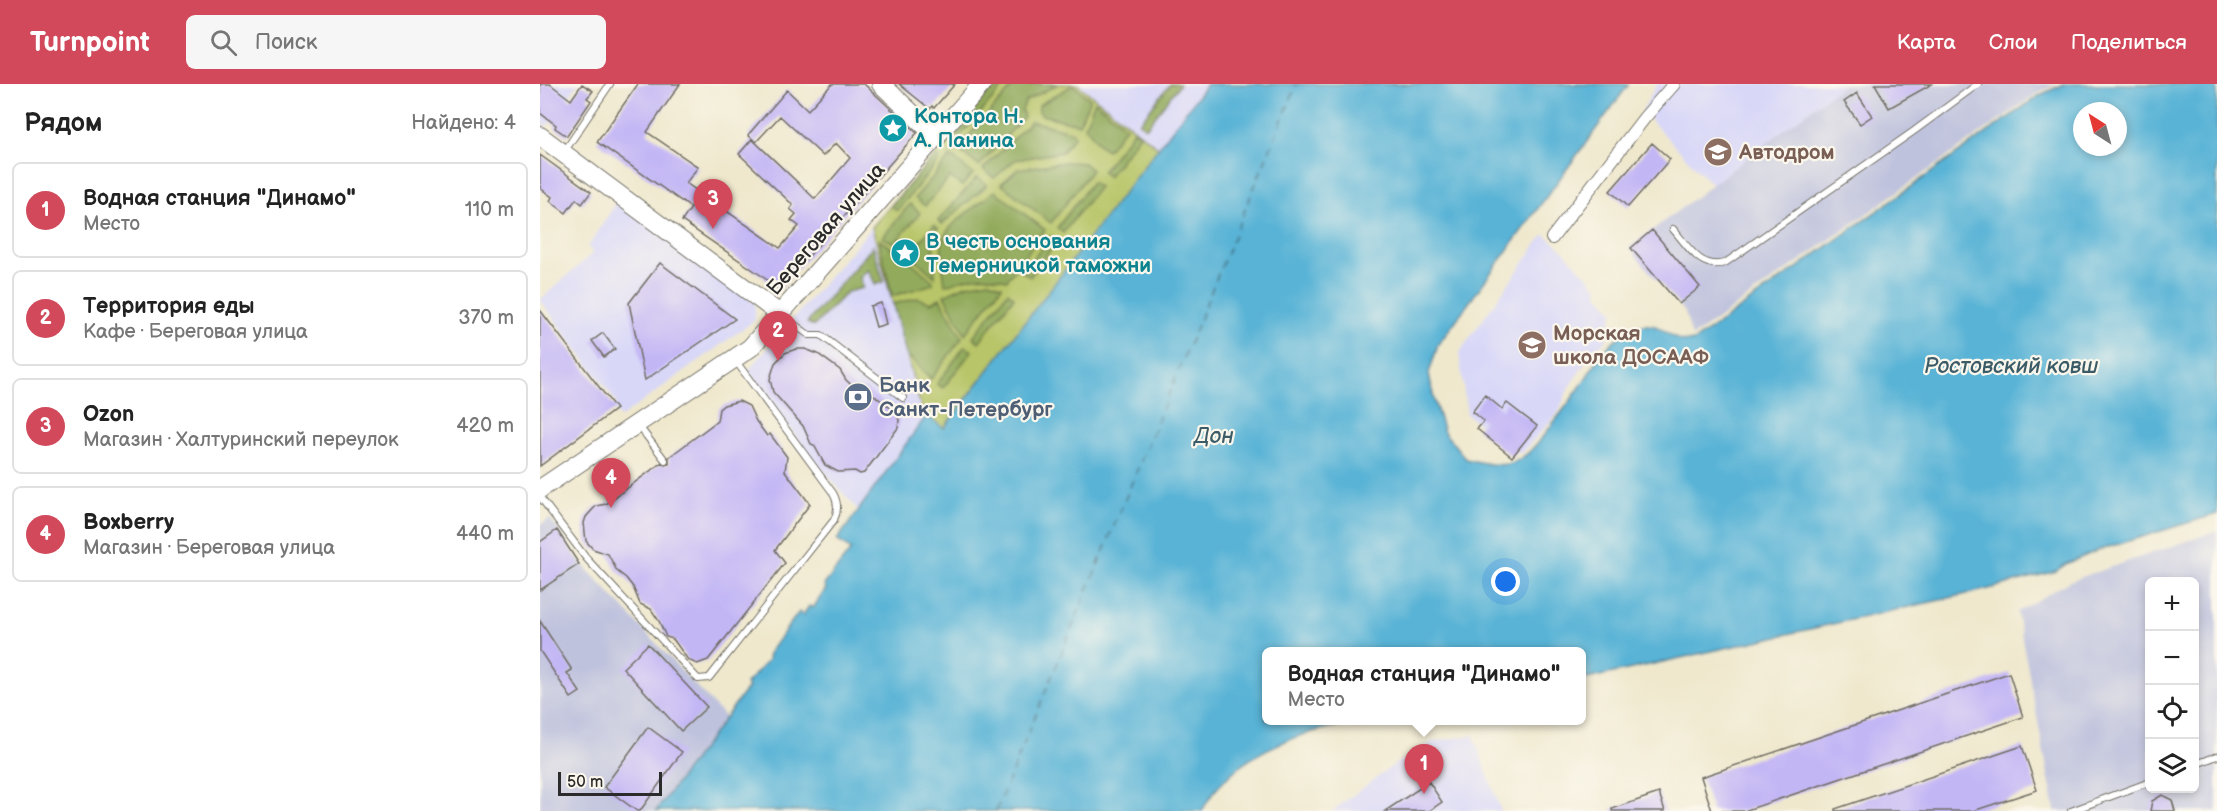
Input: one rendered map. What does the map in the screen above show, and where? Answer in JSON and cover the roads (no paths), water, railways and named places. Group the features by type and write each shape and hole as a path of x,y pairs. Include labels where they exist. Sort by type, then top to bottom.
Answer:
{"main road":[{"path":"881,84 937,137"},
{"name":"Береговая улица","path":"540,489 750,348 982,84"},
{"path":"540,136 781,315"}],"street":[{"path":"1552,238 1645,117 1674,84"}],"lane":[{"path":"564,153 610,84"},
{"path":"1673,229 1708,265 1725,263 1978,84"},
{"path":"781,315 809,335 821,335 903,398"},
{"path":"540,497 586,558 690,671 698,679 709,678 834,520 837,511 837,501 833,492 734,360"},
{"path":"638,424 665,460"},
{"path":"2199,763 2217,756"},
{"path":"2071,811 2145,784"}],"water":[{"name":"Дон","path":"1207,84 1629,84 1438,345 1429,373 1434,400 1444,432 1466,459 1507,464 1524,456 1533,448 1570,401 1602,354 1626,331 1646,325 1654,326 1679,340 1694,341 2040,95 2064,84 2217,84 2217,514 2099,550 2066,564 2056,571 1985,590 1586,679 1586,647 1262,647 1262,725 1343,725 1292,739 1249,760 1215,791 1202,811 656,811 748,687 746,684 768,660 769,652 799,612 803,615 809,606 813,608 826,589 824,585 851,550 837,540 927,416 944,428"}],"place":[{"name":"Контора Н. А. Панина","path":"893,128"},
{"name":"Автодром","path":"1718,152"},
{"name":"Ozon","path":"713,229"},
{"name":"В честь основания Темерницкой таможни","path":"905,253"},
{"name":"Морская школа ДОСААФ","path":"1532,345"},
{"name":"Территория еды","path":"778,361"},
{"name":"Банк Санкт-Петербург","path":"858,397"},
{"name":"Boxberry","path":"611,508"},
{"name":"Водная станция \"Динамо\"","path":"1424,794"}],"water label":[{"name":"Ростовский ковш","path":"2011,366"}]}
